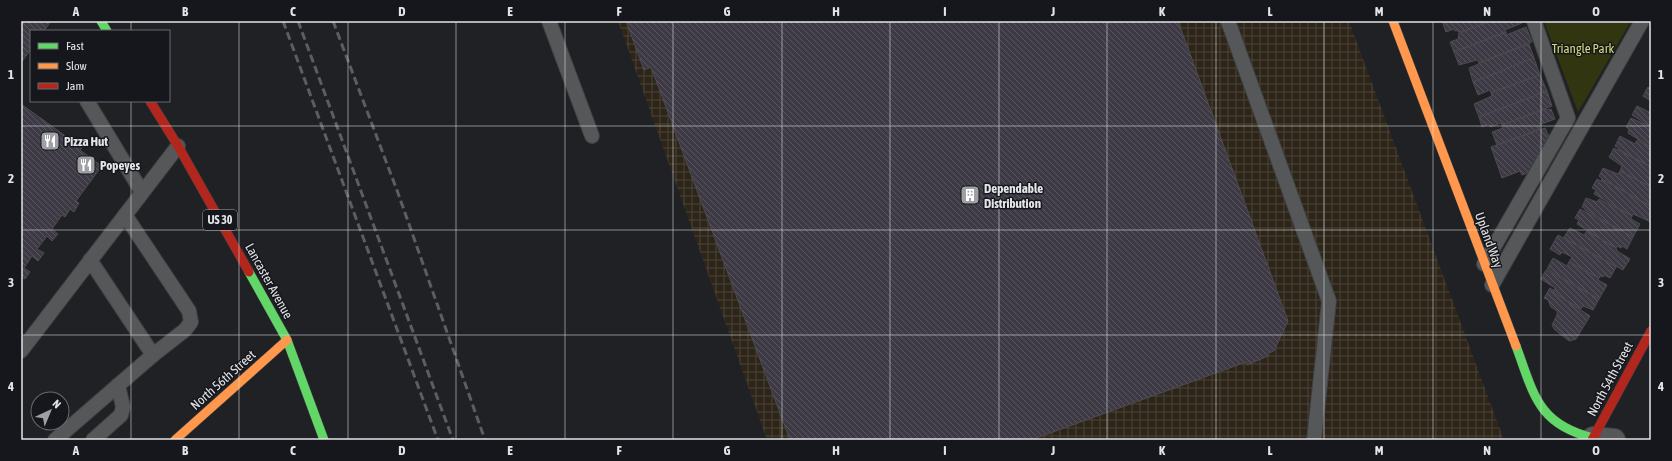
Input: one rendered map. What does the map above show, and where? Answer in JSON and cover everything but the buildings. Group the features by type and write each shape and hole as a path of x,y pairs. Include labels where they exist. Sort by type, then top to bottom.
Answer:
{"main road":[{"path":"101,21 106,30"},
{"name":"Upland Way","path":"1393,21 1537,402 1553,422 1574,434 1600,439"},
{"name":"Lancaster Avenue","path":"151,102 178,146 288,340 324,440"},
{"name":"North 54th Street","path":"1600,439 1651,331"},
{"name":"North 56th Street","path":"175,440 288,340"}],"lane":[{"path":"549,21 592,136"},
{"path":"1228,21 1329,301 1314,440"},
{"path":"1484,264 1568,118 1534,21"},
{"path":"1492,285 1642,21"},
{"path":"88,102 142,192"},
{"path":"21,350 178,146"},
{"path":"55,440 153,355 185,330 191,322 189,311 125,215"},
{"path":"90,260 153,355"},
{"path":"93,440 121,415 122,407 118,385"}],"shaded area":[{"name":"Dependable Distribution","path":"618,21 1349,21 1504,440 767,440"}],"green space":[{"name":"Triangle Park","path":"1544,21 1631,21 1578,112"}],"railway":[{"path":"283,21 438,440"},
{"path":"298,21 453,440"},
{"path":"333,21 398,193 485,440"}],"traffic: fast":[{"path":"101,21 106,30"},
{"path":"249,272 287,340 324,440"},
{"path":"1516,346 1528,379 1540,405 1560,424 1574,432 1593,438"}],"traffic: slow":[{"path":"1393,21 1516,346"},
{"path":"175,440 287,340"}],"traffic: jam":[{"path":"151,102 178,146 249,272"},
{"path":"1592,440 1651,331"}],"place":[{"name":"Pizza Hut","path":"50,141"},
{"name":"Popeyes","path":"86,165"},
{"name":"Dependable Distribution","path":"970,195"}]}
